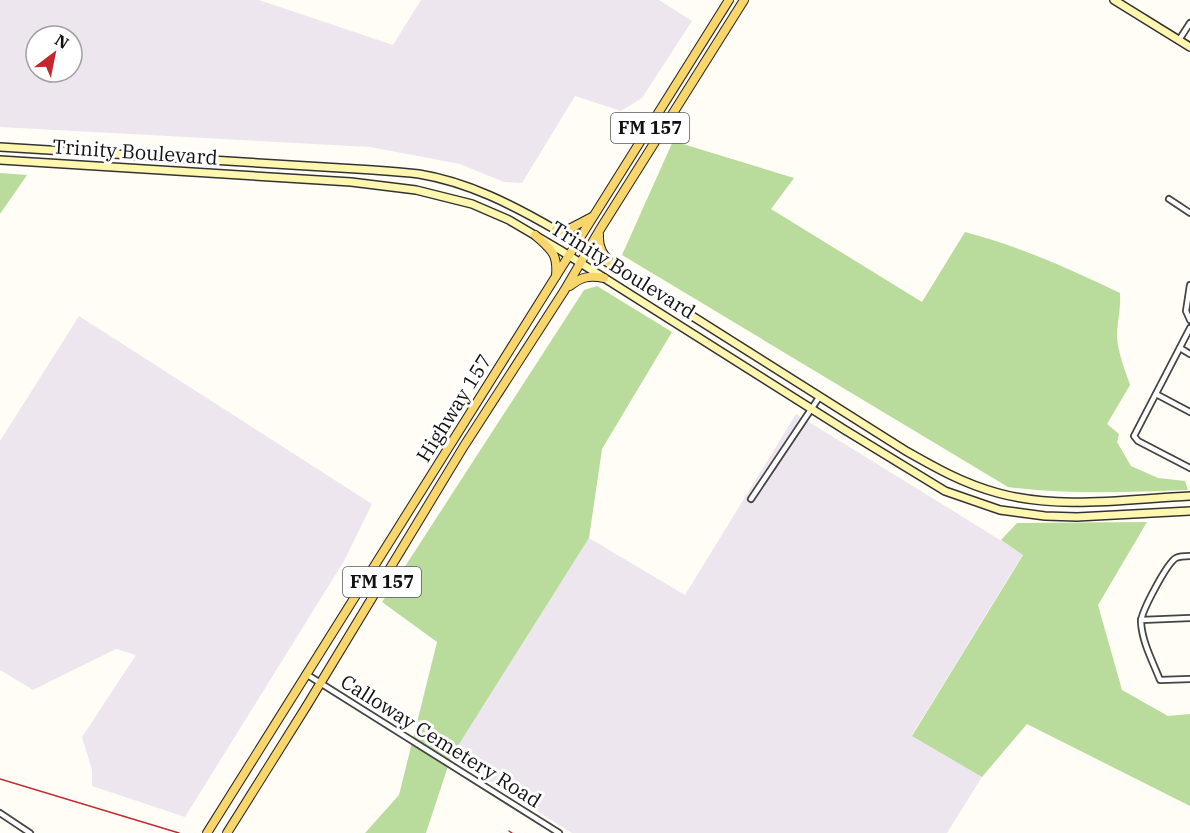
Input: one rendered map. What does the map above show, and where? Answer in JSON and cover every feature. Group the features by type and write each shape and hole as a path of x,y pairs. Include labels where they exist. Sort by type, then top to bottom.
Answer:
{"main road":[{"name":"Highway 157","path":"207,833 729,0"},
{"name":"Highway 157","path":"227,833 469,438 564,291 744,0"},
{"path":"1114,0 1190,47"},
{"name":"Trinity Boulevard","path":"0,147 324,166 419,174 455,183 511,205 556,230 946,474 986,489 1021,498 1047,501 1088,502 1190,495"},
{"path":"137,169 138,155"},
{"name":"Trinity Boulevard","path":"0,160 322,180 416,190 455,200 492,212 535,235 945,491 1018,513 1045,516 1077,517 1190,511"},
{"path":"322,180 324,166"},
{"path":"556,230 569,230 593,216"},
{"path":"599,231 600,248 614,267"},
{"path":"535,235 553,252 557,262 556,278"},
{"path":"564,291 578,279 588,276 604,278"},
{"path":"686,328 693,316"},
{"path":"458,431 469,438"}],"street":[{"path":"1179,40 1190,23"},
{"path":"1169,200 1190,213"},
{"path":"1190,285 1186,310 1190,320"},
{"path":"1190,328 1134,436 1138,441 1190,468"},
{"path":"1180,348 1190,354"},
{"path":"1156,394 1190,412"},
{"path":"751,499 820,396"},
{"path":"1190,556 1178,557 1171,562 1141,620 1144,636 1160,680 1190,679"},
{"path":"1141,620 1190,618"},
{"name":"Calloway Cemetery Road","path":"306,674 559,833"},
{"path":"0,813 30,833"}],"shaded area":[{"path":"0,0 259,0 393,45 421,0 659,0 692,21 642,98 621,111 575,96 522,183 504,182 460,164 370,147 0,127"},
{"path":"79,316 372,504 344,561 185,817 92,786 92,770 82,737 136,655 116,649 33,690 0,670 0,441"},
{"path":"796,414 1023,554 912,735 982,777 947,833 572,833 451,757 589,538 685,595"}],"green space":[{"path":"673,141 794,178 771,209 922,302 965,232 1044,259 1120,293 1118,343 1130,385 1107,424 1119,434 1117,442 1131,466 1158,478 1185,481 1188,490 1075,492 1008,487 622,255"},
{"path":"0,173 27,175 0,214"},
{"path":"597,286 672,332 602,449 589,538 451,757 426,833 365,833 399,795 437,642 382,602 584,290"},
{"path":"1147,522 1098,605 1122,690 1168,716 1190,714 1190,806 1027,724 982,777 912,736 1023,555 1001,540 1017,523"}],"railway":[{"path":"0,779 179,833"}]}
